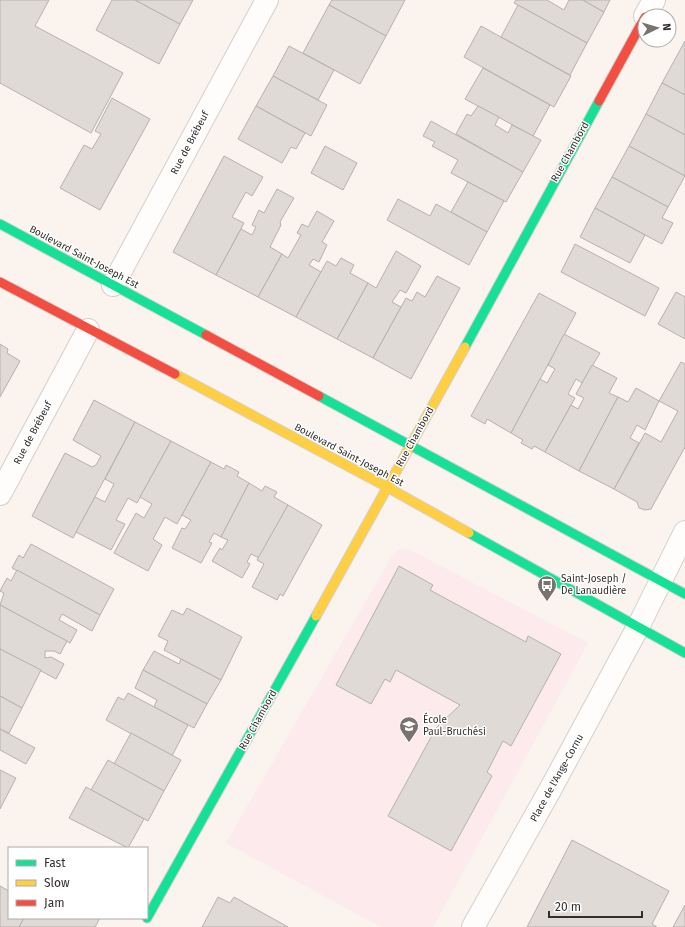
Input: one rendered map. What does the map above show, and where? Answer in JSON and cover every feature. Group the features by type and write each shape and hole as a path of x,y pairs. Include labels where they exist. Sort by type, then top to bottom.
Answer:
{"main road":[{"name":"Rue Chambord","path":"148,916 410,447 637,31"},
{"name":"Boulevard Saint-Joseph Est","path":"0,224 410,447 450,467 660,582 685,594"},
{"name":"Boulevard Saint-Joseph Est","path":"0,282 88,330 387,487 685,653"}],"street":[{"name":"Rue de Brébeuf","path":"113,285 267,0"},
{"name":"Rue de Brébeuf","path":"0,494 88,330"},
{"name":"Place de l'Ange-Cornu","path":"473,927 550,790 638,627 685,532"}],"shaded area":[{"name":"École Paul-Bruchési","path":"399,549 410,550 588,643 433,927 381,927 226,843 391,558"}],"building":[{"path":"0,0 49,0 35,26 123,73 91,133 0,83"},
{"path":"112,0 135,0 180,24 159,64 96,30"},
{"path":"135,0 193,0 180,24"},
{"path":"332,0 405,0 386,36 329,5"},
{"path":"516,0 547,0 564,10 569,0 583,0 604,12 587,43 514,3"},
{"path":"583,0 610,0 604,12"},
{"path":"329,5 386,36 360,84 303,53"},
{"path":"518,5 587,43 570,75 501,37"},
{"path":"481,26 571,76 554,107 464,57"},
{"path":"685,41 685,95 662,83"},
{"path":"289,46 334,70 318,100 273,76"},
{"path":"483,68 550,105 533,136 465,99"},
{"path":"273,76 327,105 311,136 256,106"},
{"path":"662,83 685,95 685,135 646,114"},
{"path":"112,98 150,119 100,210 60,188 84,145 92,149 101,134 95,131"},
{"path":"256,106 305,133 296,149 291,147 282,163 238,139"},
{"path":"478,106 499,117 495,125 508,133 512,125 541,140 523,172 456,134 467,114 471,116"},
{"path":"646,114 685,135 685,176 629,146"},
{"path":"431,121 523,172 506,202 451,173 458,160 432,146 435,142 423,136"},
{"path":"325,146 357,163 343,190 311,173"},
{"path":"629,146 685,176 668,207 612,177"},
{"path":"224,156 263,177 252,196 246,192 232,217 244,223 216,275 173,252"},
{"path":"612,177 668,207 662,218 673,223 662,244 595,208"},
{"path":"468,182 504,201 487,232 451,212"},
{"path":"277,189 294,198 280,222 281,225 270,247 282,254 258,297 216,275 241,229 252,235 256,227 252,225 259,210 264,213"},
{"path":"398,199 430,216 436,204 487,232 469,265 387,220"},
{"path":"595,208 645,235 630,263 580,237"},
{"path":"317,211 334,221 322,242 327,245 319,262 313,259 309,265 321,272 296,317 258,297 282,254 288,258 301,235 297,233 302,224 308,227"},
{"path":"575,244 659,288 645,316 561,272"},
{"path":"396,251 421,266 406,293 400,290 392,302 401,307 373,358 337,339 368,283 376,288"},
{"path":"341,258 354,265 350,273 368,283 337,339 296,317 327,261 336,266"},
{"path":"437,276 460,288 411,379 373,358 406,298 412,301 417,292 425,297"},
{"path":"676,292 685,297 685,339 658,324"},
{"path":"539,293 576,313 511,433 487,419 485,424 471,416"},
{"path":"564,334 600,353 582,383 576,379 568,394 575,398 545,452 534,446 532,449 521,443 523,440 511,433 540,379 547,383 555,369 548,365"},
{"path":"0,344 8,349 7,353 20,361 0,397"},
{"path":"681,362 685,364 685,447 651,509 645,510 639,508 637,502 614,489 645,433 661,442 678,411 659,401"},
{"path":"592,365 617,378 609,393 618,397 579,471 545,452 571,405 578,409 584,398 576,394"},
{"path":"636,388 659,401 645,430 637,425 630,438 639,443 614,489 579,471 618,397 628,402"},
{"path":"94,400 135,422 73,538 32,516 65,453 92,467 96,465 101,456 73,440"},
{"path":"135,422 171,441 137,503 128,498 116,520 125,524 111,550 76,532 95,497 105,502 114,484 105,479"},
{"path":"171,441 211,462 177,524 165,517 153,539 162,545 148,571 114,553 136,513 144,518 152,504 140,497"},
{"path":"211,462 224,469 226,465 239,472 237,476 249,483 221,537 214,533 209,542 212,543 201,563 172,548 182,528 185,529 191,520 182,515"},
{"path":"249,483 262,491 265,486 277,492 274,497 288,505 259,558 251,554 247,562 250,564 242,578 212,561 220,548 222,550 228,540 221,537"},
{"path":"288,505 322,525 283,596 280,594 277,600 252,587 264,564 257,560"},
{"path":"31,544 114,589 100,615 12,568 19,555 23,558"},
{"path":"399,566 433,585 430,590 526,642 528,636 561,654 511,746 503,741 487,772 492,776 451,851 388,816 436,728 460,705 396,670 390,682 385,679 371,704 336,685"},
{"path":"17,570 100,615 92,631 62,614 59,620 77,630 70,643 0,605 4,593 0,591 7,578 11,581"},
{"path":"0,605 67,641 60,654 54,651 45,651 45,658 51,657 64,664 56,679 0,649"},
{"path":"187,608 242,637 221,680 164,650 168,641 158,636 172,610 183,615"},
{"path":"0,649 41,670 22,708 0,696"},
{"path":"154,651 179,664 181,659 221,680 207,704 143,670"},
{"path":"143,670 207,704 194,728 154,707 157,700 135,688"},
{"path":"128,693 188,725 172,756 106,720 118,697 124,700"},
{"path":"0,696 22,708 9,733 0,729"},
{"path":"0,729 35,748 26,764 0,750"},
{"path":"131,733 181,760 164,791 114,764"},
{"path":"108,760 164,791 148,821 91,790"},
{"path":"0,770 16,778 0,809"},
{"path":"86,787 144,819 129,847 126,847 69,818"},
{"path":"572,840 669,891 652,924 657,927 527,927"},
{"path":"0,886 8,890 8,919 23,919 19,927 0,927"},
{"path":"218,897 230,903 234,897 288,927 202,927"},
{"path":"685,905 685,927 673,927"},
{"path":"23,919 99,919 95,927 19,927"}],"traffic: fast":[{"path":"465,347 599,101"},
{"path":"0,224 206,335"},
{"path":"319,396 685,594"},
{"path":"469,533 685,653"},
{"path":"148,916 316,616"}],"traffic: slow":[{"path":"316,616 465,347"},
{"path":"175,374 387,487 469,533"}],"traffic: jam":[{"path":"599,101 637,32"},
{"path":"0,282 175,374"},
{"path":"206,335 319,396"}],"place":[{"name":"Saint-Joseph / De Lanaudière","path":"547,602"},
{"name":"École Paul-Bruchési","path":"409,743"}]}
